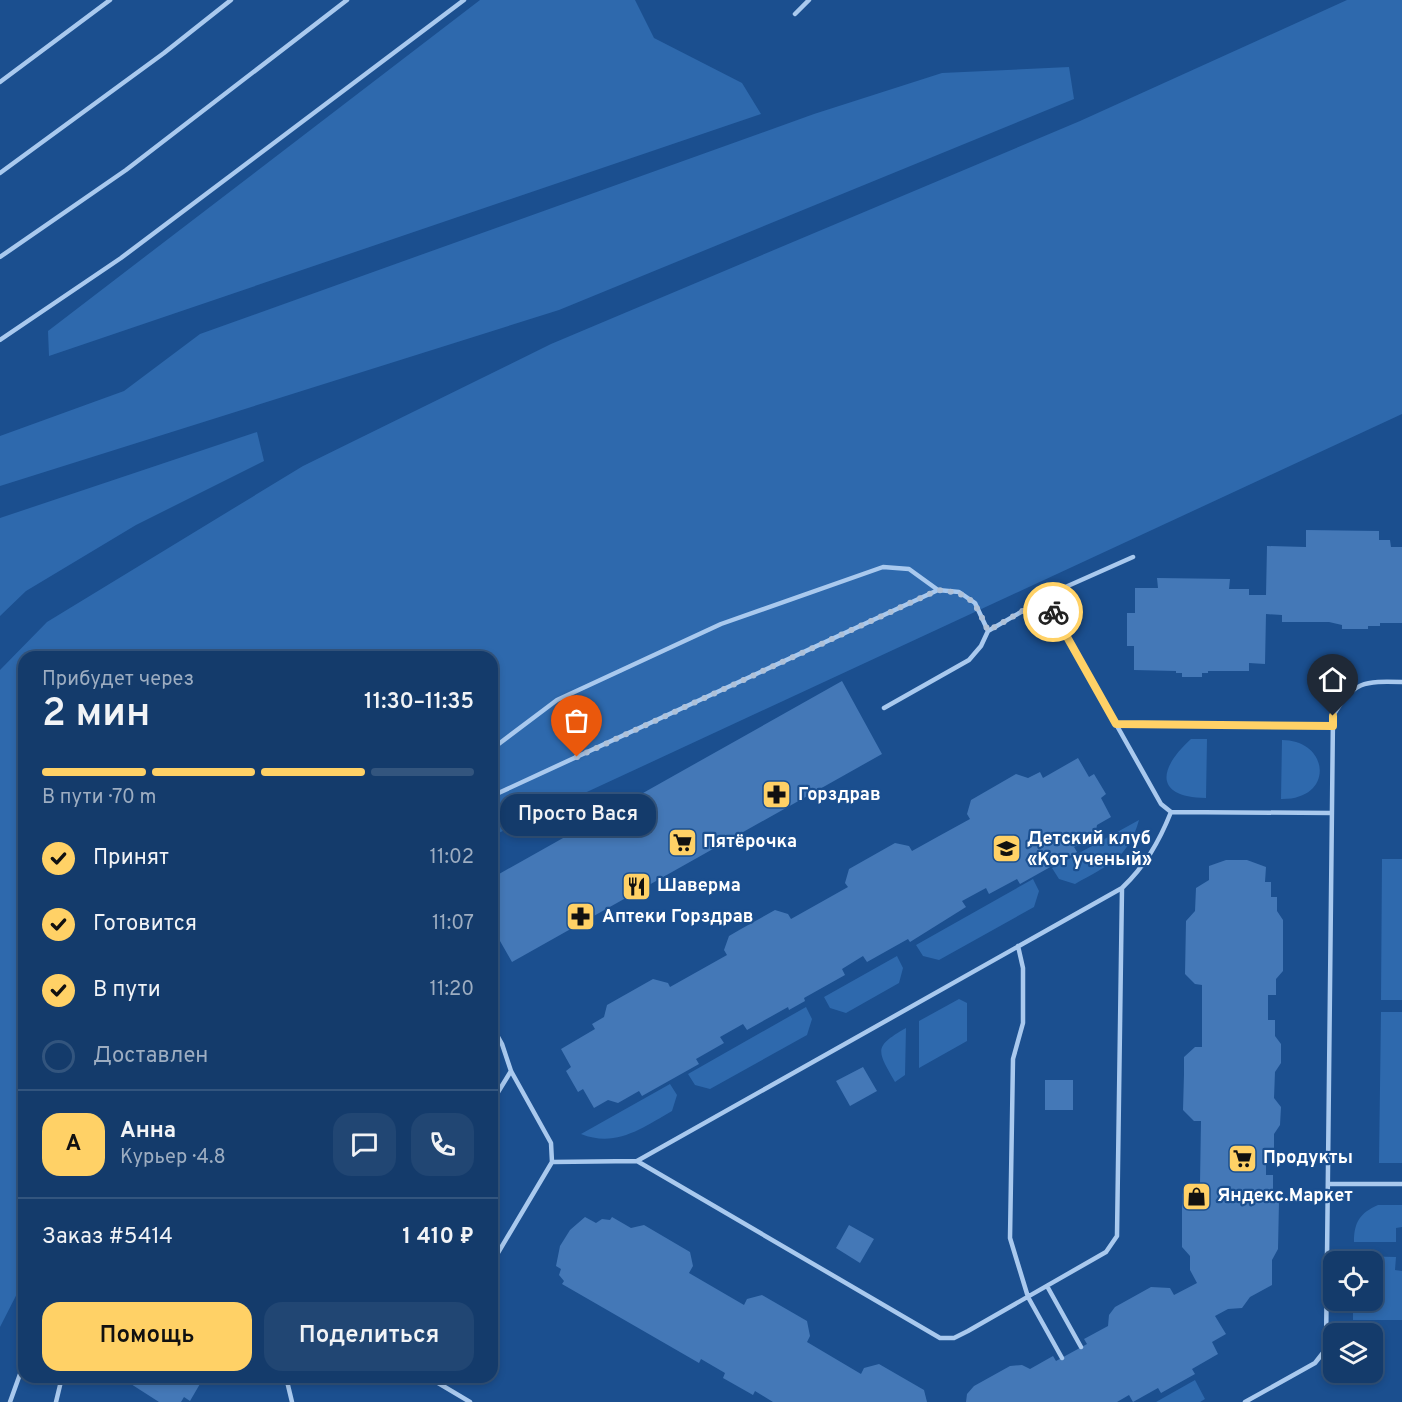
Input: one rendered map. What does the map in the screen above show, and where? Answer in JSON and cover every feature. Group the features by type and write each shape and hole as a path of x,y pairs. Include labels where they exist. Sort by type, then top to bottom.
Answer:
{"lane":[{"path":"0,82 110,0"},
{"path":"0,173 164,53 231,0"},
{"path":"0,257 126,170 347,0"},
{"path":"0,340 121,258 464,0"},
{"path":"795,14 809,0"},
{"path":"884,708 969,660 981,646 988,631 1045,598 1133,557"},
{"path":"498,744 556,700 732,620 883,567 909,569 938,590"},
{"path":"498,793 938,590 959,592 975,603 988,631"},
{"path":"1045,598 1161,804 1171,812 1332,813"},
{"path":"1245,1402 1315,1363 1326,1348 1333,716 1345,694 1368,681 1402,682"},
{"path":"1116,724 1333,726"},
{"path":"552,1162 637,1161 1122,888 1140,871 1162,834 1171,812"},
{"path":"637,1161 940,1338 954,1338 1028,1297 1106,1252 1117,1236 1122,888"},
{"path":"1018,946 1023,968 1023,1023 1013,1059 1010,1238 1028,1297 1062,1358"},
{"path":"498,1037 511,1071 551,1143 552,1162 498,1253"},
{"path":"498,1092 511,1071"},
{"path":"1328,1184 1402,1184"},
{"path":"1047,1286 1081,1347"},
{"path":"10,1402 18,1380"},
{"path":"56,1402 61,1383"},
{"path":"287,1383 292,1402"},
{"path":"438,1383 470,1402"}],"shaded area":[{"path":"480,0 635,0 654,38 742,83 761,114 49,356 48,331"},
{"path":"1347,0 1402,0 1402,414 498,833 498,651 19,651 47,622 303,466 551,344 1080,121"},
{"path":"1069,67 1074,99 559,310 0,486 0,436 124,391 200,334 814,114 942,73"},
{"path":"257,432 264,461 136,525 26,591 0,616 0,518"},
{"path":"18,652 18,1292 0,1327 0,670"},
{"path":"1191,739 1207,739 1206,798 1177,793 1170,787 1167,779 1172,761"},
{"path":"1282,740 1298,743 1310,749 1317,759 1320,770 1318,781 1311,790 1299,797 1281,799"},
{"path":"1139,820 1129,844 1107,866 1075,884 1059,879 1052,868"},
{"path":"1382,859 1402,859 1402,1000 1381,1000"},
{"path":"1033,879 1039,891 1034,907 939,960 923,956 916,945"},
{"path":"897,956 903,968 899,983 846,1013 830,1008 824,997"},
{"path":"959,999 967,1003 967,1041 919,1068 919,1021"},
{"path":"806,1007 812,1019 807,1035 710,1089 695,1085 688,1074"},
{"path":"1381,1012 1402,1012 1402,1163 1379,1163"},
{"path":"906,1028 905,1075 895,1082 884,1063 881,1050 888,1040"},
{"path":"670,1084 677,1095 672,1111 650,1124 628,1134 606,1139 581,1134"},
{"path":"1378,1205 1402,1205 1402,1227 1396,1228 1396,1242 1354,1242 1359,1219"},
{"path":"1383,1257 1396,1257 1395,1270 1402,1271 1402,1320 1353,1320 1353,1311 1383,1311"},
{"path":"1195,1380 1205,1399 1200,1402 1156,1402"}],"building":[{"path":"1306,530 1379,531 1379,540 1390,540 1391,547 1402,547 1402,623 1380,623 1380,626 1368,626 1368,629 1342,629 1342,625 1329,622 1282,622 1282,615 1266,614 1265,664 1249,663 1249,671 1208,671 1208,673 1202,673 1202,677 1182,677 1182,673 1176,673 1176,671 1134,670 1134,646 1127,646 1127,613 1135,613 1135,588 1158,588 1157,578 1230,579 1229,589 1249,589 1249,595 1266,595 1267,546 1306,547"},
{"path":"842,681 882,754 512,962 498,938 498,875"},
{"path":"1078,758 1089,777 1094,774 1106,794 1101,798 1111,817 1097,825 1095,835 1074,847 1077,852 1020,884 1017,879 989,894 986,888 962,901 966,907 910,942 908,939 867,962 863,956 842,969 845,975 804,998 805,1001 789,1010 788,1007 747,1030 743,1024 720,1037 724,1043 696,1059 699,1064 642,1096 639,1091 618,1103 608,1100 594,1108 583,1089 578,1092 566,1071 571,1067 561,1049 595,1029 592,1024 604,1017 607,1005 653,979 668,983 670,987 727,955 724,950 729,936 741,929 775,910 788,914 791,919 848,887 845,883 849,869 895,843 909,846 912,851 970,819 967,814 971,800 1016,774 1028,778 1040,772 1043,778"},
{"path":"1226,860 1247,860 1266,867 1265,882 1271,882 1271,897 1277,897 1277,911 1283,920 1283,971 1276,979 1276,995 1268,995 1268,1020 1275,1020 1275,1036 1281,1044 1281,1063 1275,1072 1274,1098 1281,1107 1280,1125 1274,1134 1274,1150 1266,1150 1266,1175 1273,1175 1273,1190 1279,1201 1278,1249 1272,1260 1272,1285 1250,1297 1242,1308 1228,1309 1215,1316 1226,1334 1212,1342 1218,1354 1192,1369 1195,1374 1161,1393 1158,1388 1133,1402 1129,1395 1117,1402 966,1402 967,1394 974,1386 1010,1366 1022,1365 1030,1369 1053,1356 1056,1361 1087,1344 1084,1339 1108,1326 1109,1315 1115,1307 1151,1287 1170,1288 1174,1295 1197,1283 1190,1270 1190,1256 1182,1247 1182,1194 1194,1183 1200,1183 1201,1121 1194,1121 1183,1110 1184,1057 1195,1047 1202,1047 1202,985 1195,984 1185,974 1186,921 1195,911 1196,888 1209,880 1209,866"},
{"path":"863,1067 877,1091 850,1106 836,1081"},
{"path":"1045,1080 1073,1080 1073,1110 1045,1110"},
{"path":"585,1217 596,1223 602,1219 610,1220 612,1217 631,1228 644,1225 690,1252 693,1266 689,1273 744,1305 747,1299 762,1295 807,1321 810,1336 807,1342 861,1374 864,1368 879,1364 924,1390 927,1402 773,1402 755,1391 753,1395 723,1378 725,1373 701,1359 699,1363 562,1284 564,1281 559,1275 561,1269 556,1266 560,1246 570,1230"},
{"path":"849,1225 874,1239 860,1263 836,1248"},
{"path":"129,1383 200,1383 190,1401 184,1397 181,1402 159,1402"}],"way so far":[{"path":"577,757 938,590 959,592 975,603 988,631 1045,598 1053,612"}],"place":[{"name":"Просто Вася","path":"577,757"},
{"name":"Горздрав","path":"777,795"},
{"name":"Пятёрочка","path":"682,842"},
{"name":"Детский клуб «Кот ученый»","path":"1006,849"},
{"name":"Шаверма","path":"636,886"},
{"name":"Аптеки Горздрав","path":"581,917"},
{"name":"Продукты","path":"1242,1158"},
{"name":"Яндекс.Маркет","path":"1196,1196"}],"route":[{"path":"1053,612 1116,724 1333,726 1333,716"}]}
